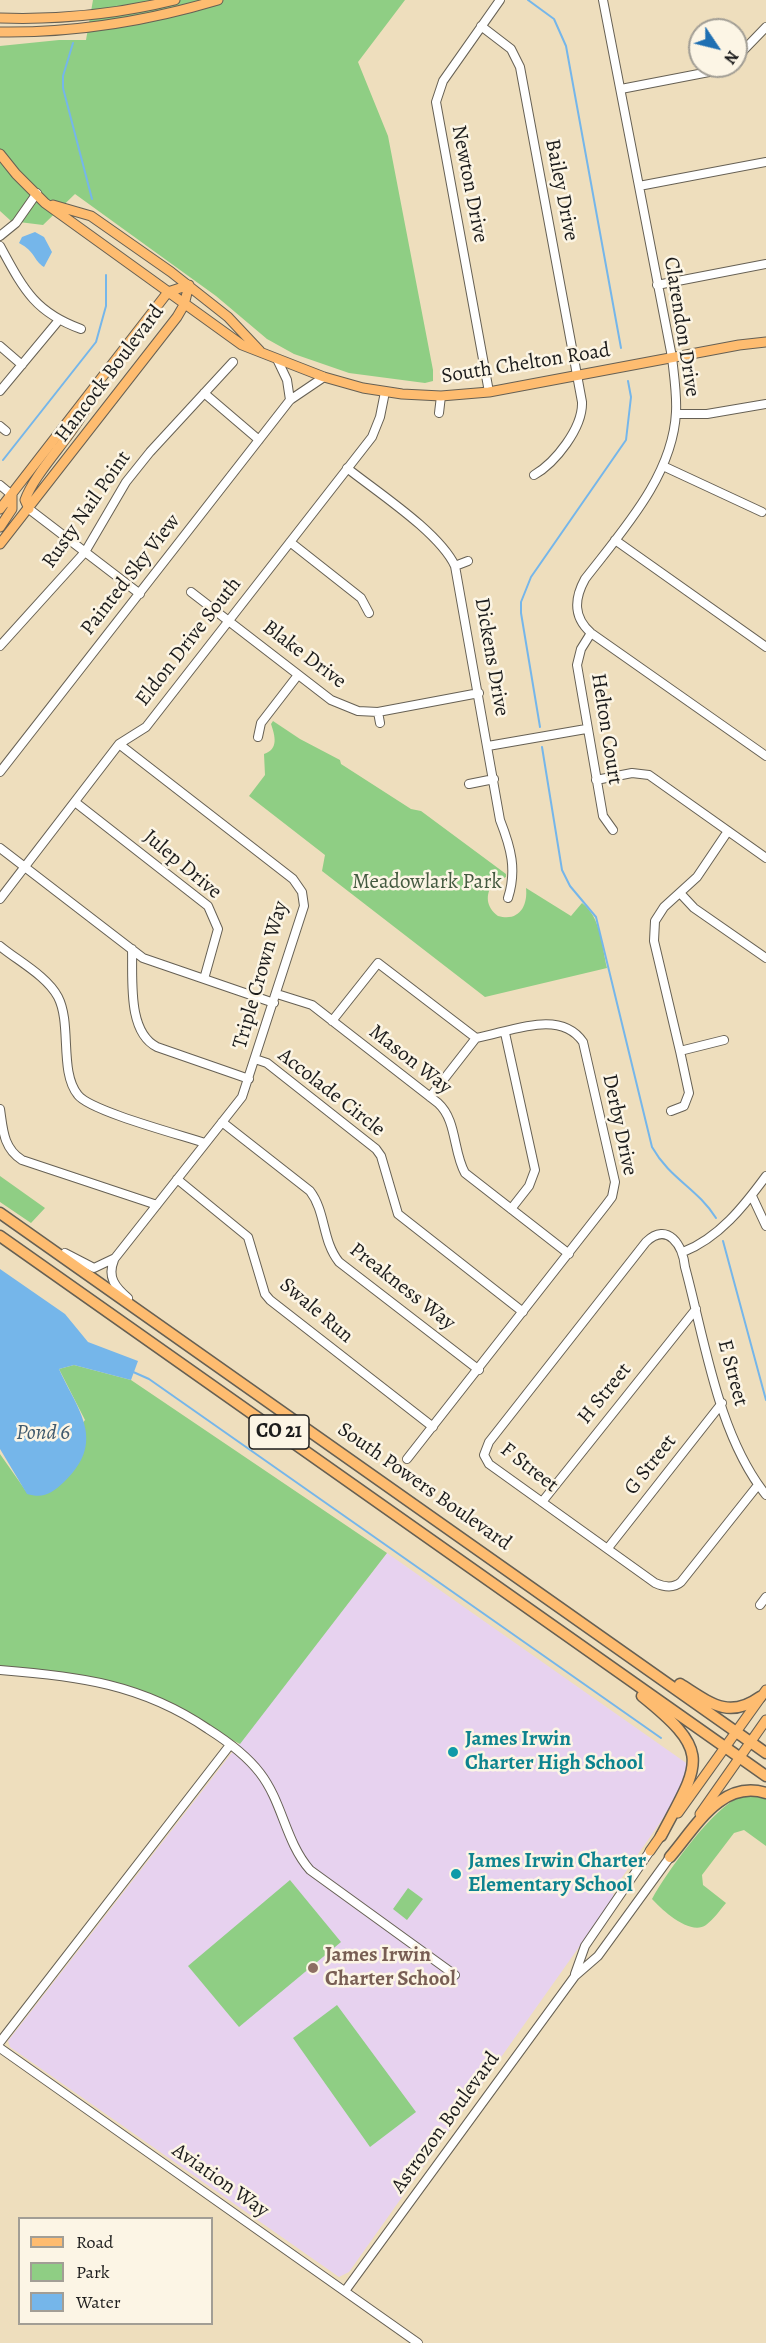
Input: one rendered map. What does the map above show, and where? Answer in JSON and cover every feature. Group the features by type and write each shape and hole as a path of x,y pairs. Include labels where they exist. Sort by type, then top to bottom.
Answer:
{"highway":[{"name":"South Powers Boulevard","path":"0,1213 766,1753"},
{"name":"South Powers Boulevard","path":"0,1236 766,1776"},
{"path":"557,1628 671,1720 688,1742 693,1754 690,1779 661,1836"},
{"path":"615,1645 716,1705 737,1709 747,1707 763,1693"},
{"path":"670,1857 716,1803 726,1795 738,1790 766,1793"}],"main road":[{"path":"0,18 64,17 140,8 175,0"},
{"path":"0,32 55,31 103,25 160,15 218,0"},
{"name":"South Chelton Road","path":"0,154 45,203 242,345 324,377 385,392 441,396 489,392 672,357 766,342"},
{"name":"South Chelton Road","path":"45,203 91,216 189,285 228,317 260,351"},
{"name":"Hancock Boulevard","path":"0,509 96,389 168,292 189,285"},
{"name":"Hancock Boulevard","path":"0,543 29,509 184,305 189,285"},
{"path":"29,509 25,500 27,495 77,425 96,389"},
{"path":"0,527 12,508 12,495"},
{"name":"Astrozon Boulevard","path":"650,1851 763,1693"},
{"name":"Astrozon Boulevard","path":"670,1857 766,1720"}],"street":[{"name":"Newton Drive","path":"489,392 436,102 443,81 500,0"},
{"name":"Clarendon Drive","path":"603,0 672,357 676,414 671,443 663,466 615,540 585,579 576,600 579,619 591,633 766,756"},
{"name":"Bailey Drive","path":"482,26 511,49 520,67 578,376 582,410 578,424 547,467 534,475"},
{"path":"748,46 766,27"},
{"path":"621,89 688,76"},
{"path":"639,186 766,162"},
{"path":"0,236 16,223 37,193"},
{"path":"0,246 30,298 59,320 81,329"},
{"path":"657,285 766,264"},
{"path":"0,391 59,320"},
{"path":"0,346 22,364"},
{"path":"278,359 287,380 290,400"},
{"name":"Rusty Nail Point","path":"0,646 85,552 135,470 233,362"},
{"name":"Painted Sky View","path":"0,772 290,400 324,377"},
{"name":"Eldon Drive South","path":"0,898 120,744 146,727 347,468 376,427 385,392"},
{"path":"204,393 259,440"},
{"path":"439,413 441,396"},
{"path":"676,414 707,414 766,404"},
{"path":"663,466 762,512"},
{"name":"Dickens Drive","path":"347,468 435,539 451,556 456,566 514,878 508,898"},
{"path":"0,486 12,495"},
{"path":"29,509 140,594"},
{"path":"615,540 766,647"},
{"path":"290,542 361,598 369,613"},
{"path":"456,566 468,561"},
{"name":"Blake Drive","path":"191,592 331,700 357,711 378,712 479,693"},
{"name":"Helton Court","path":"591,633 581,649 577,665 586,729 603,816 613,830"},
{"path":"258,737 261,723 298,675"},
{"path":"378,712 380,723"},
{"path":"488,746 586,729"},
{"name":"Triple Crown Way","path":"115,1258 242,1097 303,915 304,899 298,885 120,744"},
{"path":"596,780 632,773 649,775 766,858"},
{"path":"469,784 494,779"},
{"name":"Julep Drive","path":"75,802 208,906 218,929 204,979"},
{"path":"671,1111 684,1106 689,1093 654,928 659,914 697,877 728,831"},
{"path":"0,848 143,958 274,1003"},
{"path":"680,893 694,908 766,958"},
{"path":"0,946 49,986 59,999 71,1081 78,1096 102,1108 205,1143"},
{"name":"Accolade Circle","path":"132,949 138,1025 145,1038 158,1047 249,1079"},
{"path":"332,1022 378,963 476,1038 430,1097"},
{"name":"Mason Way","path":"277,994 312,1005 445,1109 460,1165 465,1173 568,1254"},
{"name":"Derby Drive","path":"407,1459 612,1197 615,1182 583,1042 570,1027 555,1023 476,1038"},
{"path":"505,1033 535,1170 529,1186 511,1209"},
{"path":"680,1052 724,1040"},
{"name":"Accolade Circle","path":"255,1059 267,1063 376,1149 381,1155 398,1214 523,1312"},
{"path":"0,1109 5,1141 15,1155 157,1205"},
{"name":"Preakness Way","path":"222,1122 310,1191 318,1204 329,1247 339,1262 478,1370"},
{"path":"683,1252 705,1241 731,1219 766,1176"},
{"name":"Swale Run","path":"177,1179 248,1237 265,1294 270,1300 433,1427"},
{"path":"752,1196 766,1226"},
{"path":"18,1225 87,1266 100,1267 115,1258"},
{"name":"F Street","path":"670,1587 655,1583 489,1464 484,1455 485,1448 646,1242 651,1237 665,1236 678,1242 683,1252"},
{"name":"E Street","path":"683,1252 696,1309 735,1447 766,1495"},
{"path":"115,1258 111,1274 117,1288 173,1335"},
{"name":"H Street","path":"542,1502 696,1309"},
{"name":"G Street","path":"608,1548 722,1404"},
{"path":"671,1596 670,1587 681,1582 758,1485"},
{"path":"760,1605 766,1597"},
{"path":"0,1670 95,1680 140,1693 179,1711 230,1745 250,1762 269,1787 295,1851 310,1870 455,1976"},
{"path":"0,2042 230,1745"},
{"name":"Astrozon Boulevard","path":"575,1976 585,1946 650,1851"},
{"name":"Astrozon Boulevard","path":"345,2291 575,1976 598,1956 670,1857"},
{"name":"Aviation Way","path":"0,2048 418,2343"}],"shaded area":[{"name":"James Irwin Charter School","path":"387,1553 689,1765 677,1798 614,1889 613,1899 349,2272 339,2277 10,2047 8,2041"}],"green space":[{"path":"93,0 405,0 358,62 388,136 433,370 433,381 425,383 349,373 294,354 267,339 216,296 75,194 43,225 11,221 0,211 0,46 59,40 86,40"},
{"name":"Meadowlark Park","path":"273,721 300,739 340,760 341,764 411,809 421,811 506,874 506,877 493,883 488,896 491,909 498,916 512,917 521,911 524,906 526,888 571,916 582,903 597,924 607,968 485,997 322,871 325,855 249,796 265,775 264,754 272,749 275,742 271,724"},
{"path":"0,1176 45,1208 31,1223 0,1202"},
{"path":"74,1365 131,1380 387,1553 240,1744 140,1693 0,1667 0,1454 28,1494 85,1420 59,1369"},
{"path":"752,1795 766,1799 766,1846 744,1830 734,1833 702,1875 703,1885 726,1903 706,1925 692,1927 685,1925 652,1899 689,1845 712,1818 734,1800"},
{"path":"290,1880 341,1942 239,2027 188,1966"},
{"path":"408,1888 423,1899 407,1920 393,1909"},
{"path":"337,2005 416,2112 370,2147 293,2038"}],"water":[{"path":"35,232 44,237 52,252 44,267 29,250 19,243 22,237"},
{"name":"Pond 6","path":"0,1269 65,1314 88,1342 138,1361 131,1380 74,1365 59,1369 80,1412 85,1426 86,1439 84,1453 77,1467 60,1486 43,1495 27,1494 0,1449"}],"waterway":[{"path":"528,0 554,19 566,46 621,348"},
{"path":"73,43 63,76 63,88 92,199"},
{"path":"3,460 96,342 106,306 106,275"},
{"path":"540,727 521,602 531,577 626,440 631,397 628,381"},
{"path":"542,747 562,870 570,886 596,917 652,1147 667,1167 701,1199 716,1218"},
{"path":"723,1241 766,1400"},
{"path":"131,1371 149,1379 661,1738"}],"place":[{"name":"James Irwin Charter High School","path":"453,1752"},
{"name":"James Irwin Charter Elementary School","path":"456,1874"},
{"name":"James Irwin Charter School","path":"313,1968"}]}
